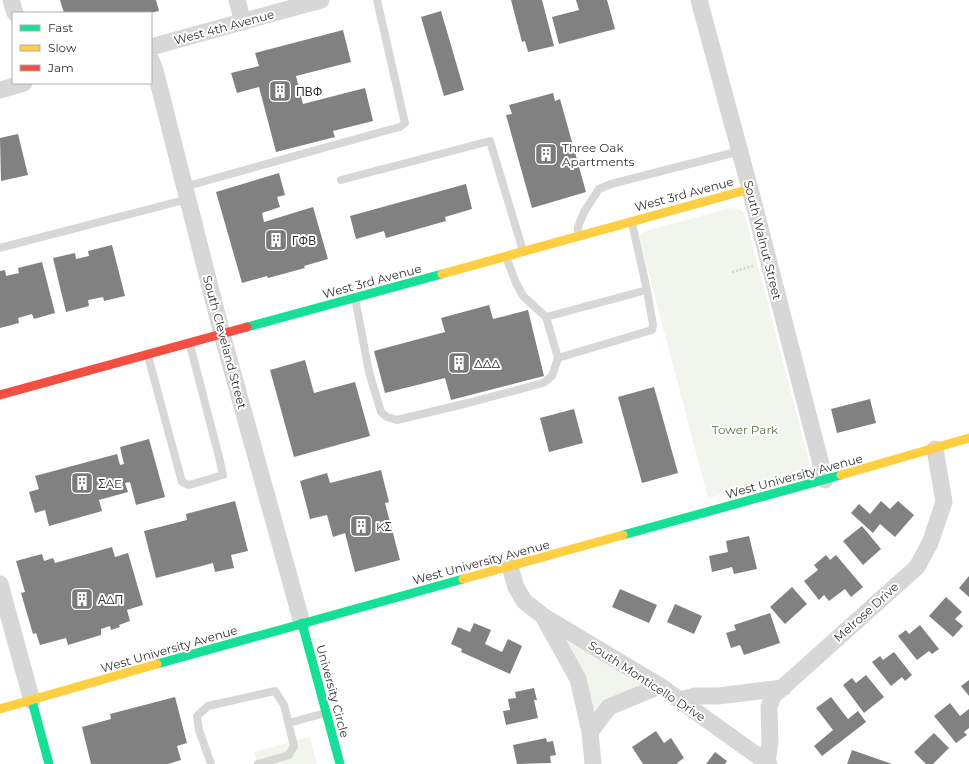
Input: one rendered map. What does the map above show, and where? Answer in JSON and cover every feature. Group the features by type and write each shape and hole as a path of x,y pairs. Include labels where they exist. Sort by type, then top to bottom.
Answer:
{"street":[{"path":"11,0 15,12"},
{"path":"237,0 243,22"},
{"name":"West 4th Avenue","path":"152,47 321,0"},
{"name":"South Walnut Street","path":"699,0 750,189 825,480"},
{"name":"South Cleveland Street","path":"152,62 222,334 302,624"},
{"path":"0,90 21,84"},
{"name":"West 3rd Avenue","path":"0,395 750,189"},
{"name":"West University Avenue","path":"0,709 675,520 825,480 969,438"},
{"name":"Melrose Drive","path":"768,763 770,742 769,707 773,696 917,566 930,543 944,502 935,449"},
{"name":"South Monticello Drive","path":"510,567 516,587 524,601 543,616 660,686 768,763"},
{"path":"0,585 49,764"},
{"path":"543,616 578,679 590,732 593,764"},
{"name":"University Circle","path":"302,624 340,764"},
{"path":"590,732 609,707 660,686"},
{"path":"680,700 695,696 718,696 783,688"}],"lane":[{"path":"0,248 186,193 400,126 405,123 377,0"},
{"path":"342,180 490,141 523,251"},
{"path":"578,236 578,227 582,217 599,189 611,184 740,151"},
{"path":"558,358 652,330 653,325 647,290 631,221"},
{"path":"355,298 369,372 381,412 387,417 397,420 468,404 544,383 552,376 558,358 546,317 523,296 516,283 506,256"},
{"path":"546,317 647,290"},
{"path":"147,355 182,482 189,484 223,475 190,343"},
{"path":"210,764 199,730 197,716 208,706 275,691 284,705 294,746 289,755 258,764"},
{"path":"289,723 326,713"}],"green space":[{"name":"Tower Park","path":"731,208 739,209 744,213 810,465 807,469 797,475 708,498 640,240 640,234 645,231"},
{"path":"543,616 660,686 609,707 590,732 578,679"},
{"path":"310,737 317,764 257,764 254,752"}],"building":[{"path":"60,0 156,0 159,11 152,13 64,12"},
{"path":"511,0 542,0 554,46 528,52 525,41 522,42"},
{"path":"576,0 607,0 615,29 559,44 552,17 579,10"},
{"path":"441,11 464,90 444,96 421,17"},
{"name":"ΠΒΦ","path":"343,30 351,62 296,76 303,104 365,88 373,121 333,131 335,137 276,152 259,87 237,93 231,73 259,66 255,53"},
{"name":"Three Oak Apartments","path":"553,93 555,101 560,99 586,192 532,208 506,115 512,114 509,105"},
{"path":"18,134 28,175 1,181 0,138"},
{"name":"ΓΦΒ","path":"279,173 285,195 277,197 280,207 262,213 264,222 313,207 328,259 304,266 305,268 242,283 216,192"},
{"path":"466,184 472,209 445,217 446,221 386,238 384,231 356,239 350,216"},
{"path":"112,245 125,296 104,301 103,297 88,300 89,306 66,312 53,258 75,253 76,259 89,256 88,251"},
{"path":"42,262 55,313 34,319 32,314 18,318 19,323 0,328 0,271 5,270 6,276 19,273 18,268"},
{"name":"ΔΔΔ","path":"489,305 493,319 528,310 544,376 451,400 445,378 385,393 374,351 445,332 441,318"},
{"path":"305,360 314,393 355,382 370,436 294,457 270,370"},
{"path":"654,387 678,473 642,483 618,397"},
{"path":"870,399 876,423 837,433 831,409"},
{"path":"574,409 583,443 549,452 540,418"},
{"name":"ΣAE","path":"149,439 165,497 136,505 130,482 125,483 128,492 99,500 102,511 49,526 45,510 35,513 29,492 39,489 35,476 117,454 120,465 124,464 120,447"},
{"name":"KΣ","path":"381,470 389,502 385,503 400,560 355,572 345,533 333,537 327,515 310,519 300,481 327,473 330,483"},
{"path":"235,501 248,551 231,555 234,568 215,572 213,563 156,578 144,531 187,520 186,514"},
{"path":"881,501 890,509 898,501 914,515 895,537 880,524 873,533 851,513 859,504 870,514"},
{"path":"862,526 881,549 863,565 843,541"},
{"path":"749,536 757,569 734,574 732,567 712,572 709,556 728,552 726,541"},
{"name":"ΑΔΠ","path":"112,547 115,557 128,553 143,605 127,610 130,621 111,630 110,626 101,629 101,635 68,645 66,638 40,645 36,633 33,634 21,593 25,592 16,561 42,554 44,561 53,558 55,563"},
{"path":"826,555 830,560 836,555 863,587 851,597 845,589 829,601 824,595 819,600 804,581 818,570 814,565"},
{"path":"969,576 969,597 959,588"},
{"path":"792,587 807,604 785,624 770,607"},
{"path":"620,589 657,605 649,623 612,607"},
{"path":"946,597 962,612 955,619 963,626 953,637 929,616"},
{"path":"675,604 702,616 694,634 667,622"},
{"path":"770,613 780,643 744,655 740,645 731,648 726,633 736,630 734,625"},
{"path":"474,623 491,630 485,644 502,652 508,639 522,646 510,674 461,652 462,649 451,644 458,627 470,632"},
{"path":"920,625 939,649 932,654 929,651 917,660 898,636 906,630 909,634"},
{"path":"894,652 912,675 905,681 902,677 891,686 872,662 880,656 883,660"},
{"path":"866,675 884,697 864,713 843,685 852,678 856,683"},
{"path":"969,680 969,696 961,686"},
{"path":"534,688 537,700 534,700 538,718 506,725 503,711 510,710 508,699 516,698 515,692"},
{"path":"175,697 187,743 177,746 181,760 168,764 91,764 82,727 111,719 110,714"},
{"path":"831,697 848,719 858,711 866,722 822,756 814,746 833,730 816,708"},
{"path":"950,703 960,716 969,709 969,728 964,732 967,735 956,743 934,716"},
{"path":"656,731 664,743 671,738 684,758 677,763 678,764 643,764 632,747"},
{"path":"934,733 949,748 933,764 926,764 914,752"},
{"path":"546,738 547,742 553,741 556,755 550,756 551,763 517,764 513,745"},
{"path":"852,750 892,764 847,764"},
{"path":"715,752 727,761 725,764 706,764"}],"traffic: fast":[{"path":"247,327 442,274"},
{"path":"623,535 841,475"},
{"path":"157,664 463,579"},
{"path":"302,623 340,764"},
{"path":"32,701 49,764"}],"traffic: slow":[{"path":"442,274 750,189"},
{"path":"841,475 969,438"},
{"path":"463,579 623,535"},
{"path":"0,709 157,664"}],"traffic: jam":[{"path":"0,395 247,327"}],"place":[{"name":"ΠΒΦ","path":"280,91"},
{"name":"Three Oak Apartments","path":"546,154"},
{"name":"ΓΦΒ","path":"276,240"},
{"name":"ΔΔΔ","path":"459,363"},
{"name":"ΣAE","path":"82,483"},
{"name":"KΣ","path":"361,526"},
{"name":"ΑΔΠ","path":"82,599"}]}
